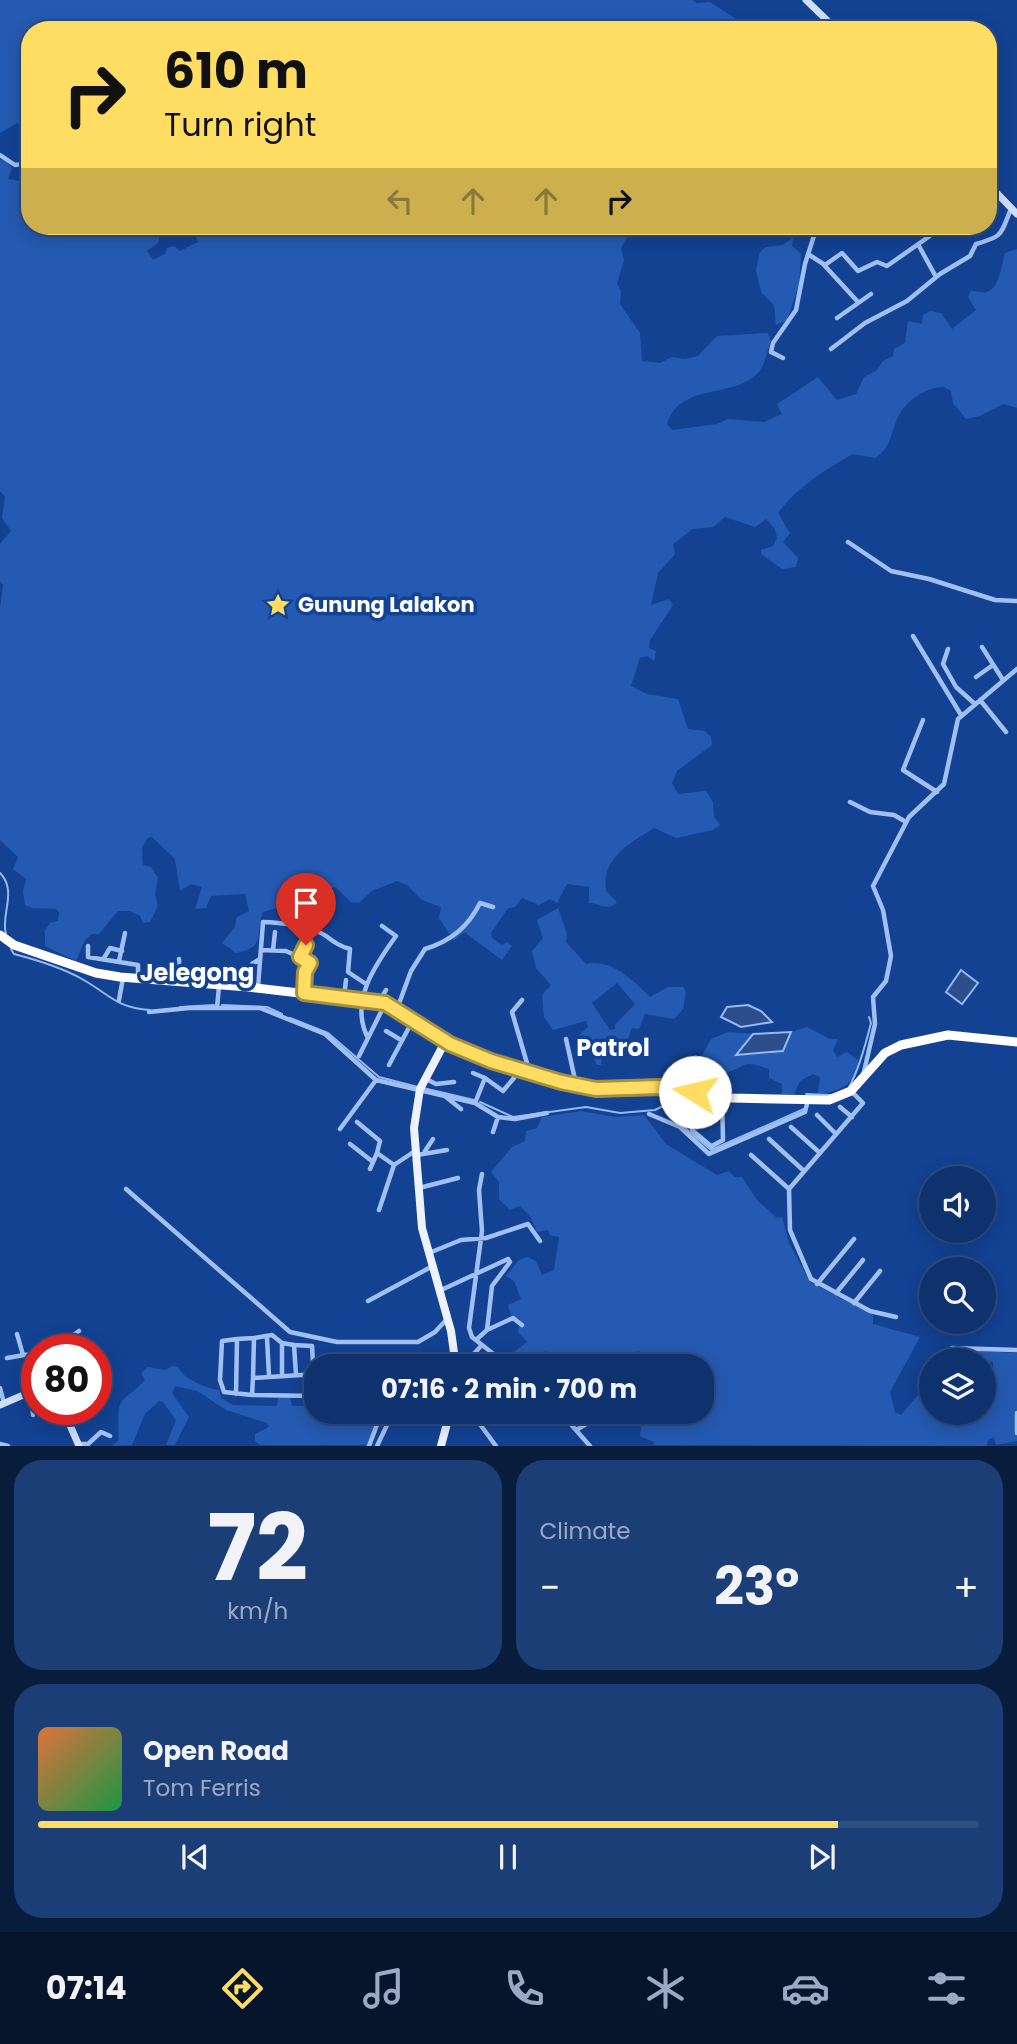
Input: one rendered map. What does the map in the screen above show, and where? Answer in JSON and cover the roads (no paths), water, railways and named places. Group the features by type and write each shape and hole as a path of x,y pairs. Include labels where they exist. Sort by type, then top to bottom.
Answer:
{"highway":[{"path":"0,936 14,945 98,973 138,979 255,986 382,1003 397,1009 445,1042 491,1061 576,1085 606,1090 660,1087 722,1097 833,1099 851,1091 891,1048 947,1035 1017,1042"}],"main road":[{"path":"445,1042 422,1086 414,1116 419,1188 428,1254 447,1318 454,1354"},
{"path":"442,1446 448,1424"}],"street":[{"path":"806,0 828,21"},
{"path":"0,155 15,165 21,164"},
{"path":"831,349 865,323 907,301 936,277 970,256 976,244 997,239 1014,211 997,193"},
{"path":"783,358 771,352 773,342 796,310 814,235"},
{"path":"823,265 842,253 858,271 877,262 887,266 933,235"},
{"path":"919,246 936,277"},
{"path":"808,254 823,265 858,302"},
{"path":"837,318 871,294"},
{"path":"848,542 891,571 929,579 995,600 1017,601"},
{"path":"913,636 961,715"},
{"path":"982,647 1003,680"},
{"path":"948,649 943,664 956,687 977,702 1006,732"},
{"path":"976,677 993,665"},
{"path":"862,1079 875,1024 873,998 886,981 891,956 883,911 873,887 906,822 920,804 937,792 944,783 957,720 1017,669"},
{"path":"923,720 903,770 937,792"},
{"path":"850,802 870,812 897,816 906,822"},
{"path":"397,1009 414,964 425,948 448,941 473,918 480,903 493,907"},
{"path":"255,986 264,922 312,931 351,950 348,972 366,984"},
{"path":"368,1038 362,1026 366,984 396,936 382,926"},
{"path":"300,957 312,931"},
{"path":"273,950 275,932"},
{"path":"119,961 125,933"},
{"path":"88,946 88,956 138,965 138,979"},
{"path":"104,958 110,948 122,951"},
{"path":"261,950 273,950 300,957 310,963 305,972 304,993"},
{"path":"96,958 98,973"},
{"path":"179,959 180,982"},
{"path":"250,969 260,959"},
{"path":"250,969 255,986"},
{"path":"250,969 255,986"},
{"path":"119,1000 124,977"},
{"path":"344,997 346,980"},
{"path":"217,1008 219,985"},
{"path":"359,1056 386,990"},
{"path":"522,1000 512,1012 530,1071"},
{"path":"149,1012 260,1008 317,1029 342,1047 376,1080 422,1086 454,1082"},
{"path":"389,1065 413,1019"},
{"path":"386,1031 401,1040"},
{"path":"566,1039 576,1085"},
{"path":"473,1073 503,1091 514,1078 517,1068"},
{"path":"475,1103 485,1078"},
{"path":"340,1129 376,1080"},
{"path":"422,1086 442,1095 475,1103 498,1117 515,1119 547,1113"},
{"path":"851,1091 863,1103 789,1189 790,1230 802,1263 817,1283 854,1303 888,1317 896,1317"},
{"path":"442,1095 461,1109"},
{"path":"711,1150 723,1140 722,1097"},
{"path":"711,1150 805,1112 809,1098"},
{"path":"840,1107 852,1116"},
{"path":"649,1114 680,1127 711,1150"},
{"path":"817,1115 836,1134"},
{"path":"493,1132 498,1117"},
{"path":"357,1122 380,1141 370,1169"},
{"path":"791,1127 820,1153"},
{"path":"692,1130 711,1150"},
{"path":"379,1210 394,1165 418,1152 433,1139"},
{"path":"769,1139 804,1171"},
{"path":"350,1144 373,1162"},
{"path":"418,1152 447,1150"},
{"path":"376,1153 394,1165"},
{"path":"751,1155 789,1189"},
{"path":"482,1174 475,1292 469,1328 475,1341 492,1354"},
{"path":"419,1188 458,1178"},
{"path":"126,1189 290,1332 337,1342 418,1342 435,1332 447,1318"},
{"path":"428,1254 461,1240 479,1239 530,1224 540,1241"},
{"path":"817,1283 854,1239"},
{"path":"439,1291 474,1277 506,1258 510,1261 492,1286 487,1330"},
{"path":"836,1293 863,1260"},
{"path":"368,1301 431,1267"},
{"path":"854,1303 880,1271"},
{"path":"475,1341 487,1330 513,1318 522,1325"},
{"path":"75,1334 79,1331"},
{"path":"17,1334 21,1348"},
{"path":"304,1396 224,1392 220,1380 222,1341 267,1338 272,1335 282,1343 312,1346 313,1354"},
{"path":"252,1395 254,1338"},
{"path":"267,1338 269,1376"},
{"path":"236,1394 237,1339"},
{"path":"282,1343 282,1375"},
{"path":"294,1345 296,1375"},
{"path":"473,1354 481,1346"},
{"path":"996,1349 1017,1350"},
{"path":"7,1358 21,1355"},
{"path":"253,1378 304,1375"},
{"path":"0,1388 2,1404 21,1395"},
{"path":"1017,1413 1017,1433"},
{"path":"369,1446 378,1424"},
{"path":"377,1446 387,1424"},
{"path":"480,1424 496,1446"},
{"path":"573,1424 590,1446"},
{"path":"578,1429 586,1424"},
{"path":"70,1425 79,1445 88,1444 102,1432 110,1436"},
{"path":"0,1444 8,1446"}],"waterway":[{"path":"0,873 8,888 6,934"},
{"path":"11,949 14,954 49,964 74,975 121,1003 150,1010"},
{"path":"180,1007 214,1005"},
{"path":"222,1005 267,1007 282,1014"},
{"path":"849,1087 864,1048 871,1023 869,1017"},
{"path":"290,1018 328,1033 379,1077 418,1087"},
{"path":"423,1088 474,1100"},
{"path":"806,1094 831,1095"},
{"path":"480,1102 513,1117 586,1107 620,1113 655,1110 663,1106 672,1108 685,1128 711,1150 804,1109"}],"place":[{"name":"Gunung Lalakon","path":"278,605"}],"district":[{"name":"Jelegong","path":"197,973"},
{"name":"Patrol","path":"613,1048"}]}
